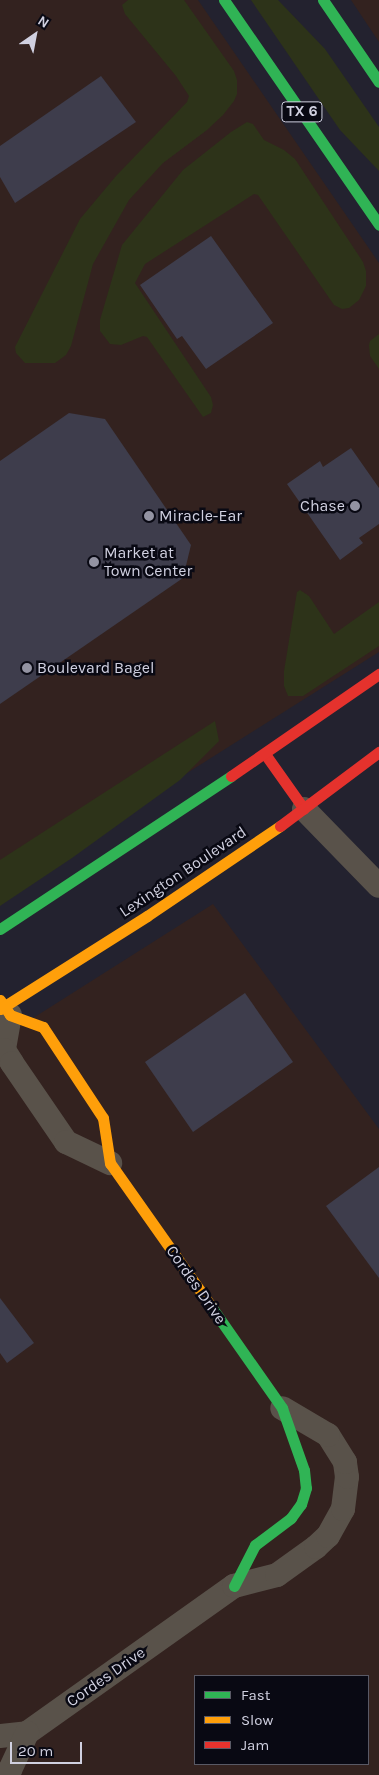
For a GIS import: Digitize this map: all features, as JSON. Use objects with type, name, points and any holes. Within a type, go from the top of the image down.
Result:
[{"type":"main road","name":"TX 6","points":[[224,0],[379,225]]},
{"type":"main road","points":[[323,0],[379,82]]},
{"type":"main road","points":[[0,929],[265,754],[379,674]]},
{"type":"main road","name":"Lexington Boulevard","points":[[3,1008],[106,944],[304,809],[379,752]]},
{"type":"main road","points":[[265,754],[304,809]]},
{"type":"main road","name":"Cordes Drive","points":[[3,1008],[42,1027],[46,1032],[103,1118],[110,1163],[282,1408],[304,1470],[306,1488],[301,1504],[291,1518],[255,1545],[234,1586]]},
{"type":"street","points":[[304,809],[379,886]]},
{"type":"street","name":"Cordes Drive","points":[[3,1008],[4,1050],[66,1142],[110,1163]]},
{"type":"street","name":"Cordes Drive","points":[[4,1775],[10,1770],[27,1734],[234,1586],[277,1575],[328,1536],[343,1509],[347,1478],[345,1462],[328,1436],[282,1408]]},
{"type":"street","points":[[0,1736],[27,1734]]},
{"type":"shaded area","points":[[0,0],[198,0],[379,263],[379,652],[0,891]]},
{"type":"shaded area","points":[[351,0],[379,0],[379,42]]},
{"type":"shaded area","points":[[213,904],[379,1129],[379,1775],[0,1775],[0,1039]]},
{"type":"green space","points":[[128,0],[184,0],[234,71],[237,80],[237,94],[223,115],[207,130],[163,163],[129,200],[93,264],[71,346],[66,355],[55,363],[25,363],[16,353],[15,347],[80,219],[116,176],[187,102],[189,96],[176,76],[125,14],[122,5]]},
{"type":"green space","points":[[251,0],[278,0],[325,49],[379,127],[379,171],[340,130]]},
{"type":"green space","points":[[247,122],[253,124],[264,140],[284,150],[295,159],[363,262],[366,271],[366,286],[359,300],[349,308],[342,309],[334,305],[258,195],[254,194],[145,264],[135,283],[211,397],[213,405],[211,413],[203,417],[147,337],[143,336],[121,345],[110,344],[100,331],[100,320],[122,245],[183,170],[231,132]]},
{"type":"green space","points":[[379,334],[379,369],[370,356],[369,345],[370,341]]},
{"type":"green space","points":[[300,590],[309,596],[334,634],[379,602],[379,646],[303,696],[288,696],[284,686],[284,671],[297,592]]},
{"type":"green space","points":[[215,721],[219,741],[180,780],[72,858],[0,906],[0,860]]},
{"type":"building","points":[[101,76],[136,122],[15,203],[0,177],[0,146]]},
{"type":"building","points":[[211,236],[273,323],[206,369],[182,336],[177,339],[140,285]]},
{"type":"building","name":"Market at Town Center","points":[[69,413],[105,419],[191,545],[183,578],[0,704],[0,461]]},
{"type":"building","points":[[351,448],[379,488],[379,524],[359,538],[363,543],[340,560],[287,484],[320,461],[323,467]]},
{"type":"building","points":[[245,993],[293,1062],[193,1132],[145,1062]]},
{"type":"building","points":[[379,1167],[379,1278],[326,1206]]},
{"type":"building","points":[[0,1298],[34,1343],[7,1363],[0,1353]]},
{"type":"traffic: fast","points":[[224,0],[379,225]]},
{"type":"traffic: fast","points":[[323,0],[379,82]]},
{"type":"traffic: fast","points":[[0,929],[231,776]]},
{"type":"traffic: fast","points":[[210,1305],[282,1408],[304,1470],[306,1488],[301,1504],[291,1518],[255,1545],[234,1586]]},
{"type":"traffic: slow","points":[[0,1009],[147,916],[280,826]]},
{"type":"traffic: slow","points":[[0,1000],[10,1015],[43,1027],[103,1118],[110,1163],[210,1305]]},
{"type":"traffic: jam","points":[[231,776],[379,674]]},
{"type":"traffic: jam","points":[[280,826],[379,752]]},
{"type":"traffic: jam","points":[[265,754],[304,809]]},
{"type":"place","name":"Chase","points":[[355,506]]},
{"type":"place","name":"Miracle-Ear","points":[[149,516]]},
{"type":"place","name":"Market at Town Center","points":[[94,562]]},
{"type":"place","name":"Boulevard Bagel","points":[[27,668]]}]
